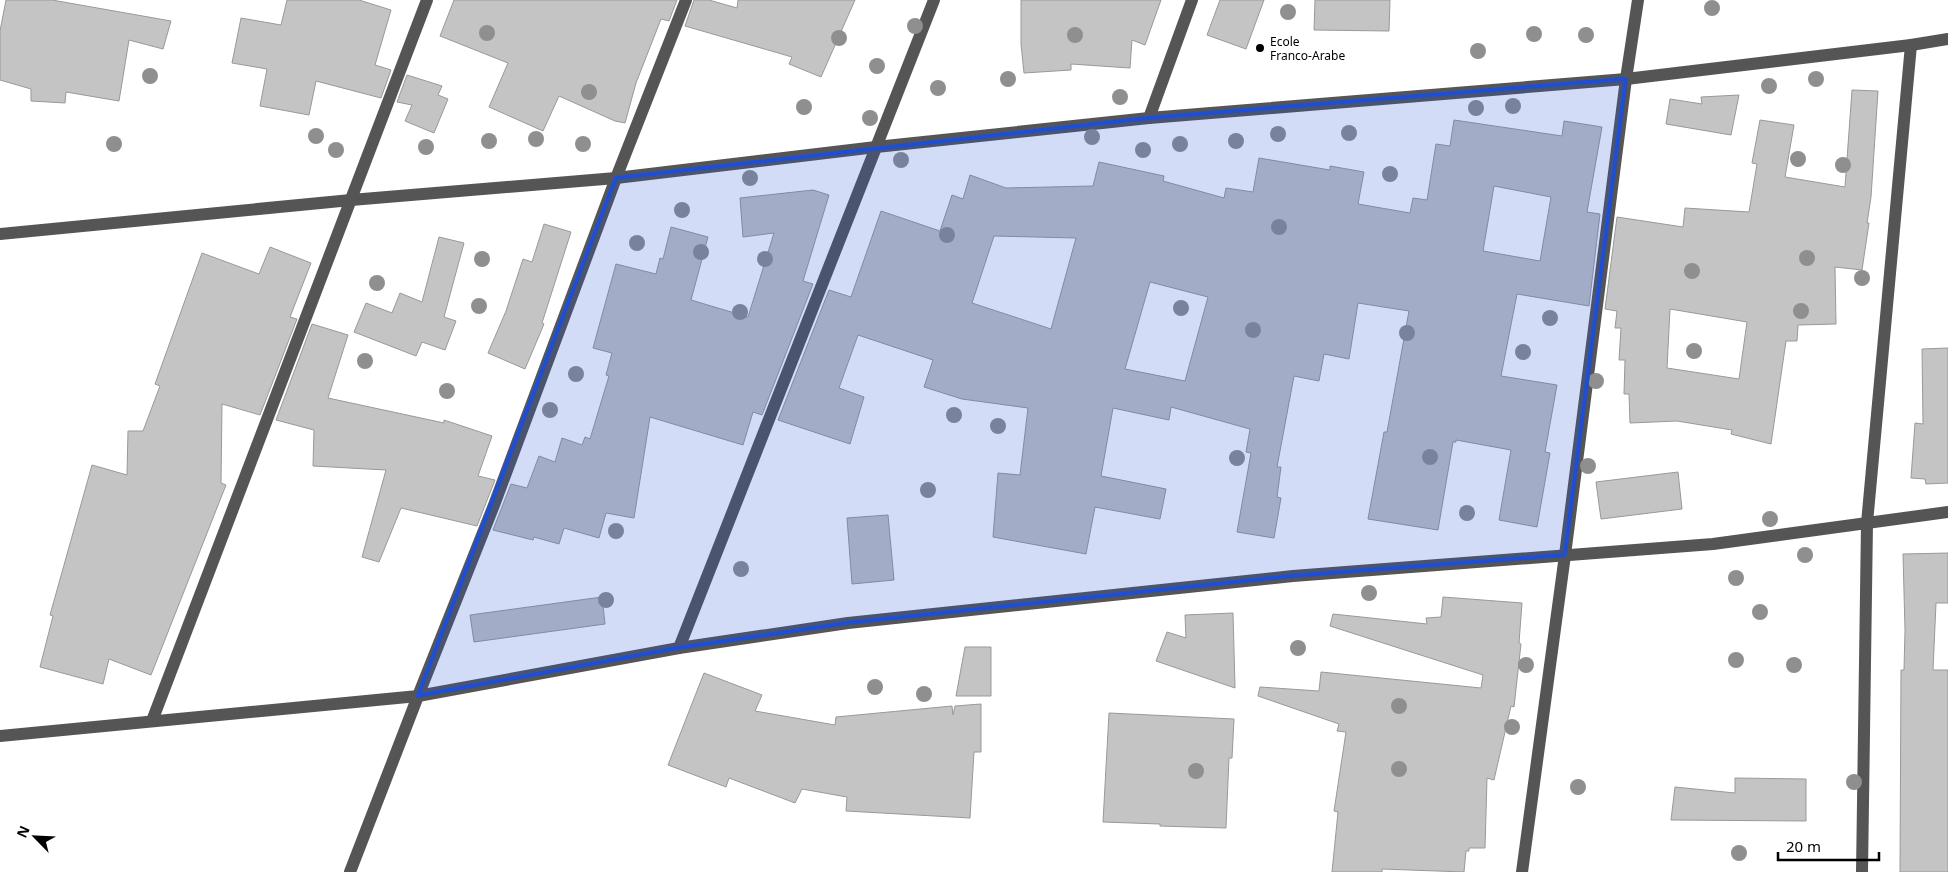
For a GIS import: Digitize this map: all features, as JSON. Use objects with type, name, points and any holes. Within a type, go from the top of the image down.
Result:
[{"type":"street","points":[[152,721],[427,0]]},
{"type":"street","points":[[350,872],[494,506],[616,178],[686,0]]},
{"type":"street","points":[[679,648],[934,0]]},
{"type":"street","points":[[1149,118],[1192,0]]},
{"type":"street","points":[[1522,872],[1626,78],[1638,0]]},
{"type":"street","points":[[0,234],[350,200],[616,178],[876,147],[1149,118],[1626,78],[1911,45],[1948,39]]},
{"type":"street","points":[[1862,872],[1867,522],[1911,45]]},
{"type":"street","points":[[0,736],[418,696],[679,648],[848,624],[1283,577],[1713,544],[1948,512]]},
{"type":"highlighted area","points":[[1626,79],[1565,555],[1293,576],[848,623],[679,648],[418,696],[616,178],[1149,118]]},
{"type":"building","points":[[6,0],[52,0],[171,21],[163,49],[129,40],[119,101],[66,92],[65,103],[31,101],[31,89],[0,80],[0,31]]},
{"type":"building","points":[[287,0],[359,0],[391,10],[375,65],[391,70],[381,98],[316,81],[309,115],[260,106],[267,69],[232,63],[241,18],[281,25]]},
{"type":"building","points":[[454,0],[677,0],[669,21],[661,19],[636,83],[625,123],[615,121],[559,96],[543,131],[489,107],[508,63],[440,36]]},
{"type":"building","points":[[694,0],[709,0],[737,8],[738,0],[855,0],[821,77],[789,64],[792,57],[685,26]]},
{"type":"building","points":[[1021,0],[1161,0],[1145,45],[1132,40],[1130,68],[1071,64],[1071,70],[1024,73],[1021,44]]},
{"type":"building","points":[[1220,0],[1264,0],[1246,49],[1207,35]]},
{"type":"building","points":[[1315,0],[1390,0],[1389,31],[1314,30]]},
{"type":"building","points":[[407,75],[442,86],[438,95],[448,99],[434,133],[405,121],[412,105],[397,102]]},
{"type":"building","points":[[1852,90],[1878,91],[1871,197],[1867,223],[1869,223],[1862,270],[1835,267],[1836,324],[1798,325],[1797,341],[1786,341],[1771,444],[1731,434],[1732,430],[1677,421],[1630,423],[1629,394],[1624,394],[1625,360],[1619,360],[1621,328],[1615,328],[1617,311],[1605,309],[1617,217],[1683,227],[1685,208],[1749,212],[1757,164],[1752,163],[1760,120],[1794,125],[1785,177],[1845,187]],"holes":[[[1670,309],[1747,322],[1739,379],[1667,368]]]},
{"type":"building","points":[[1739,95],[1731,135],[1666,124],[1670,99],[1702,104],[1701,97]]},
{"type":"building","points":[[1454,120],[1562,136],[1564,121],[1602,127],[1587,212],[1600,214],[1589,306],[1517,294],[1501,376],[1557,385],[1545,452],[1550,453],[1537,527],[1499,520],[1511,450],[1456,440],[1456,442],[1453,442],[1438,530],[1368,519],[1384,432],[1387,432],[1409,311],[1358,303],[1349,359],[1324,354],[1319,381],[1294,376],[1277,467],[1281,467],[1277,497],[1281,498],[1274,538],[1237,532],[1251,453],[1246,452],[1250,429],[1171,407],[1169,420],[1113,408],[1101,476],[1166,489],[1160,519],[1095,507],[1086,554],[993,537],[998,473],[1020,475],[1028,408],[962,399],[924,387],[933,360],[858,335],[839,388],[864,397],[850,444],[778,420],[829,290],[851,297],[881,211],[940,231],[952,195],[963,199],[970,175],[1006,188],[1093,186],[1099,162],[1164,176],[1163,181],[1224,198],[1226,188],[1253,192],[1259,158],[1330,170],[1330,166],[1364,172],[1358,204],[1410,213],[1413,198],[1427,200],[1436,144],[1450,146]],"holes":[[[1494,186],[1551,197],[1540,261],[1483,251]],[[994,236],[1076,238],[1051,329],[972,303]],[[1150,282],[1208,297],[1185,381],[1125,369]]]},
{"type":"building","points":[[813,190],[829,195],[803,281],[813,284],[762,415],[753,412],[743,445],[650,417],[634,518],[606,513],[599,538],[564,528],[559,544],[534,537],[533,540],[493,530],[511,484],[527,488],[539,456],[555,462],[562,438],[582,445],[585,437],[590,439],[609,376],[606,375],[612,353],[593,348],[616,264],[656,274],[660,258],[663,259],[671,227],[708,237],[691,300],[748,317],[774,233],[743,237],[740,198]]},
{"type":"building","points":[[544,224],[571,232],[542,323],[544,324],[525,369],[488,353],[506,311],[523,259],[532,262]]},
{"type":"building","points":[[439,237],[464,243],[444,317],[456,321],[445,350],[422,342],[416,356],[354,332],[366,303],[392,313],[400,293],[422,302]]},
{"type":"building","points":[[270,247],[311,263],[290,317],[297,319],[260,415],[222,404],[221,483],[226,485],[151,675],[109,659],[103,684],[40,667],[53,616],[50,615],[92,465],[127,475],[128,431],[143,431],[160,386],[155,384],[202,253],[259,274]]},
{"type":"building","points":[[312,324],[348,335],[328,398],[444,423],[444,420],[492,436],[478,476],[495,480],[477,526],[401,508],[379,562],[362,557],[386,470],[313,466],[314,430],[276,420]]},
{"type":"building","points":[[1948,348],[1948,483],[1926,484],[1925,479],[1911,478],[1915,423],[1923,424],[1922,349]]},
{"type":"building","points":[[1678,472],[1682,509],[1601,519],[1596,482]]},
{"type":"building","points":[[888,515],[894,580],[852,584],[847,518]]},
{"type":"building","points":[[1948,553],[1948,603],[1936,603],[1933,670],[1948,670],[1948,872],[1900,872],[1901,670],[1904,670],[1905,630],[1903,554]]},
{"type":"building","points":[[602,597],[605,624],[474,642],[470,615]]},
{"type":"building","points":[[1443,597],[1522,603],[1519,643],[1521,644],[1514,707],[1511,706],[1494,780],[1487,778],[1485,848],[1469,848],[1469,851],[1466,851],[1464,872],[1382,869],[1382,872],[1332,872],[1338,812],[1334,811],[1346,732],[1337,731],[1339,724],[1258,696],[1260,687],[1319,691],[1321,672],[1481,688],[1483,675],[1330,626],[1333,614],[1427,624],[1426,618],[1441,617]]},
{"type":"building","points":[[1233,613],[1235,688],[1156,661],[1167,632],[1186,638],[1185,615]]},
{"type":"building","points":[[965,647],[991,647],[991,696],[956,696]]},
{"type":"building","points":[[704,673],[762,695],[755,711],[835,725],[836,717],[952,706],[953,715],[955,706],[981,704],[981,752],[974,752],[970,818],[846,811],[847,797],[802,789],[795,803],[729,778],[726,787],[668,765]]},
{"type":"building","points":[[1109,713],[1234,719],[1232,758],[1229,758],[1226,828],[1103,822]]},
{"type":"building","points":[[1735,778],[1806,779],[1806,821],[1671,820],[1675,787],[1735,793]]},
{"type":"place","name":"Ecole Franco-Arabe","points":[[1260,48]]}]
